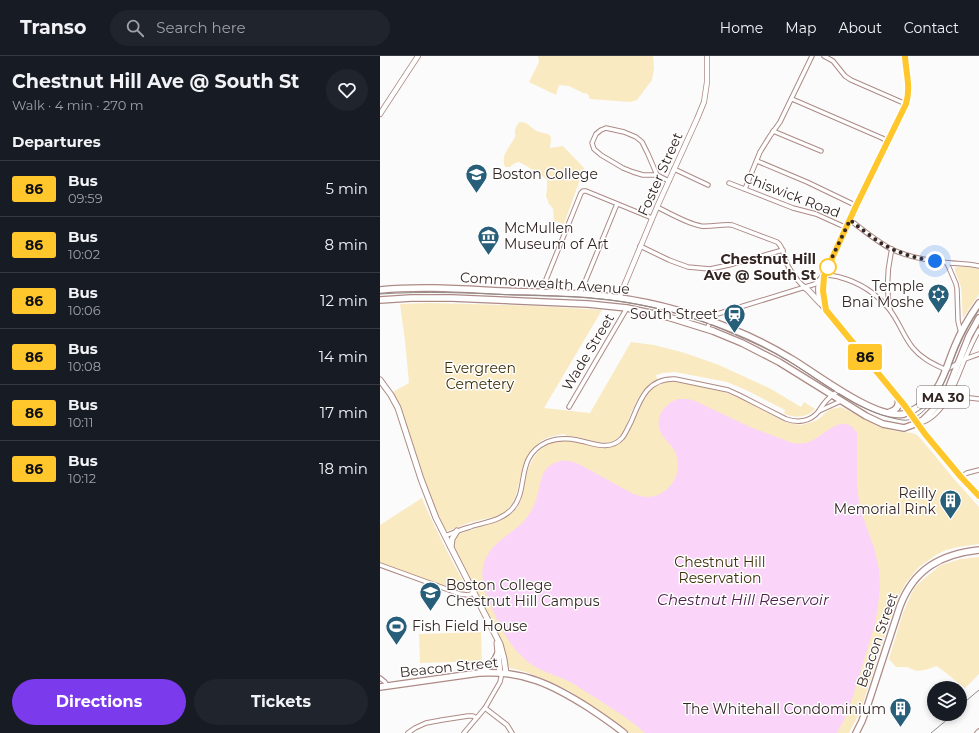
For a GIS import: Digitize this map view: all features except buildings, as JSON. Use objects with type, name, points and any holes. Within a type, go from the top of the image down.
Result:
[{"type":"main road","points":[[825,308],[820,300],[818,289],[819,284],[847,228],[856,206],[889,142],[908,98],[909,88],[905,56]]},
{"type":"main road","points":[[804,287],[825,308],[961,477],[979,496]]},
{"type":"main road","name":"Commonwealth Avenue","points":[[380,290],[433,288],[580,294],[619,298],[662,306],[710,320],[743,334],[792,359],[839,390],[868,405],[887,413],[900,414],[909,412],[916,408],[934,394],[941,383],[961,333],[979,303]]},
{"type":"main road","points":[[560,293],[560,302]]},
{"type":"main road","name":"Commonwealth Avenue","points":[[380,300],[439,298],[560,302],[627,308],[668,317],[707,329],[742,343],[779,362],[866,416],[883,424],[904,428],[923,420],[942,399],[949,387],[969,336],[979,318]]},
{"type":"main road","points":[[380,380],[398,408],[426,494],[445,536],[496,636],[503,654],[503,673]]},
{"type":"main road","points":[[887,413],[893,412],[897,408],[899,403],[898,398]]},
{"type":"main road","points":[[451,548],[452,539],[457,531]]},
{"type":"main road","name":"Beacon Street","points":[[856,733],[867,707],[900,606],[909,587],[923,571],[939,560],[957,553],[979,550]]},
{"type":"main road","points":[[496,636],[503,673]]},
{"type":"main road","points":[[479,673],[487,669],[492,664],[496,659],[498,652]]},
{"type":"main road","name":"Beacon Street","points":[[380,687],[479,673],[503,673],[530,678],[554,687],[572,697],[624,733]]},
{"type":"street","points":[[380,114],[418,56]]},
{"type":"street","name":"Foster Street","points":[[619,298],[652,218],[704,102],[707,82],[707,56]]},
{"type":"street","points":[[745,189],[760,152],[780,122],[812,56]]},
{"type":"street","points":[[824,56],[833,61],[850,80],[906,104]]},
{"type":"street","points":[[792,99],[889,142]]},
{"type":"street","points":[[657,175],[642,142],[636,137],[624,132],[606,128],[596,134],[592,143],[594,149],[601,155],[633,172],[643,175],[657,175],[669,180]]},
{"type":"street","points":[[773,132],[821,151]]},
{"type":"street","points":[[757,161],[807,182],[856,206]]},
{"type":"street","points":[[674,169],[708,185]]},
{"type":"street","name":"Chiswick Road","points":[[729,183],[793,208],[816,214],[847,228]]},
{"type":"street","points":[[541,292],[582,192],[586,191],[652,218]]},
{"type":"street","points":[[580,294],[617,204]]},
{"type":"street","points":[[657,207],[699,226],[732,225],[777,242],[783,250],[788,266],[804,287]]},
{"type":"street","name":"Chiswick Road","points":[[850,220],[879,242],[892,249],[922,259],[979,266]]},
{"type":"street","points":[[640,246],[677,263],[710,269],[783,250]]},
{"type":"street","points":[[890,310],[887,280],[892,249]]},
{"type":"street","points":[[947,263],[956,284],[958,321],[961,333]]},
{"type":"street","points":[[707,329],[710,320],[714,315],[814,284],[824,276],[830,275],[859,284],[873,294],[890,310],[906,338],[919,354],[930,362],[946,370],[965,359],[979,354]]},
{"type":"street","name":"Wade Street","points":[[569,407],[627,308]]},
{"type":"street","name":"Commonwealth Avenue","points":[[917,423],[925,422],[931,418],[944,404],[952,392],[965,359],[979,330]]},
{"type":"street","points":[[445,536],[497,519],[504,516],[512,509],[518,498],[528,461],[535,451],[545,443],[555,439],[566,438],[603,446],[610,445],[620,440],[626,432],[644,394],[649,388],[660,381],[675,379],[728,390],[790,421],[804,420],[812,417],[839,390]]},
{"type":"street","points":[[952,392],[962,397],[979,399]]},
{"type":"street","points":[[818,412],[841,401]]},
{"type":"street","points":[[961,477],[979,470]]},
{"type":"street","points":[[380,565],[460,594],[474,593]]},
{"type":"street","points":[[464,733],[485,708],[500,682],[503,673]]},
{"type":"street","points":[[380,678],[387,686]]},
{"type":"street","points":[[485,708],[507,725],[512,733]]},
{"type":"street","points":[[408,733],[418,726],[431,722],[468,716],[473,716],[476,718]]},
{"type":"green space","points":[[538,56],[653,56],[654,68],[652,80],[637,100],[630,102],[590,99],[588,94],[569,86],[559,85],[556,95],[529,82],[539,62]]},
{"type":"green space","points":[[519,122],[525,123],[537,131],[550,135],[550,148],[563,146],[584,168],[564,224],[554,221],[553,209],[546,196],[547,180],[538,172],[519,162],[510,167],[505,167],[504,159],[506,151],[516,135],[515,130]]},
{"type":"green space","points":[[955,268],[979,269],[979,294],[963,318],[961,287],[955,271]]},
{"type":"green space","name":"Evergreen Cemetery","points":[[429,303],[516,305],[602,310],[544,408],[590,413],[631,342],[654,345],[685,353],[719,365],[771,389],[801,407],[804,402],[815,409],[805,416],[797,417],[784,414],[785,410],[727,382],[675,372],[656,375],[657,379],[645,389],[636,403],[623,433],[614,440],[605,443],[596,442],[566,436],[565,434],[544,439],[538,443],[526,460],[516,494],[508,509],[497,516],[472,522],[447,531],[441,523],[432,501],[399,404],[393,392],[409,383],[400,304]]},
{"type":"green space","name":"Chestnut Hill Reservoir","points":[[673,381],[724,392],[741,399],[785,422],[801,425],[819,419],[831,409],[841,407],[881,427],[917,435],[979,507],[979,544],[946,550],[936,555],[919,567],[905,584],[895,604],[860,712],[849,733],[629,733],[568,690],[508,666],[503,645],[454,548],[456,536],[502,519],[514,511],[521,499],[530,464],[538,452],[545,446],[554,442],[563,441],[578,442],[602,448],[616,445],[622,441],[628,432],[643,399],[648,392],[662,383]]},
{"type":"green space","points":[[422,498],[467,589],[463,592],[380,564],[380,525]]},
{"type":"green space","points":[[979,557],[979,674],[967,686],[967,681],[956,681],[937,666],[916,671],[907,667],[896,667],[889,659],[903,613],[914,588],[941,565],[961,559]]},
{"type":"green space","points":[[481,632],[482,661],[420,663],[419,634]]},
{"type":"water","name":"Chestnut Hill Reservoir","points":[[678,399],[693,400],[750,427],[792,443],[802,444],[809,442],[841,424],[846,424],[852,427],[857,433],[857,485],[859,502],[875,551],[879,570],[880,587],[875,624],[847,714],[837,733],[645,733],[621,714],[576,686],[566,680],[541,670],[528,662],[509,641],[495,615],[483,581],[483,565],[491,549],[518,527],[528,515],[536,500],[544,472],[548,467],[560,461],[571,461],[637,495],[648,497],[666,491],[674,481],[678,470],[678,464],[674,450],[659,429],[659,418],[661,413],[668,405]]},
{"type":"tram line","points":[[380,294],[448,293],[591,298],[637,304],[671,312],[705,322],[750,341],[785,359],[853,402],[882,415],[904,420],[911,419],[924,411],[938,393],[963,337],[979,310]]},
{"type":"tram line","points":[[967,700],[979,690]]},
{"type":"tram line","points":[[931,733],[946,721]]},
{"type":"bus line","name":"86","points":[[905,56],[909,88],[906,104],[889,142],[856,206],[824,276],[823,296],[826,310],[905,406],[925,434],[979,496]]},
{"type":"place","name":"Boston College","points":[[477,194]]},
{"type":"place","name":"McMullen Museum of Art","points":[[489,256]]},
{"type":"place","name":"Chestnut Hill Ave @ South St","points":[[828,267]]},
{"type":"place","name":"Temple Bnai Moshe","points":[[939,314]]},
{"type":"place","name":"South Street","points":[[734,334]]},
{"type":"place","name":"Reilly Memorial Rink","points":[[951,520]]},
{"type":"place","name":"Boston College Chestnut Hill Campus","points":[[430,612]]},
{"type":"place","name":"Fish Field House","points":[[397,646]]},
{"type":"place","name":"The Whitehall Condominium","points":[[901,728]]},
{"type":"route","points":[[828,267],[827,268],[850,220],[879,242],[892,249],[922,259],[935,261]]},
{"type":"park label","name":"Chestnut Hill Reservation","points":[[720,570]]}]
